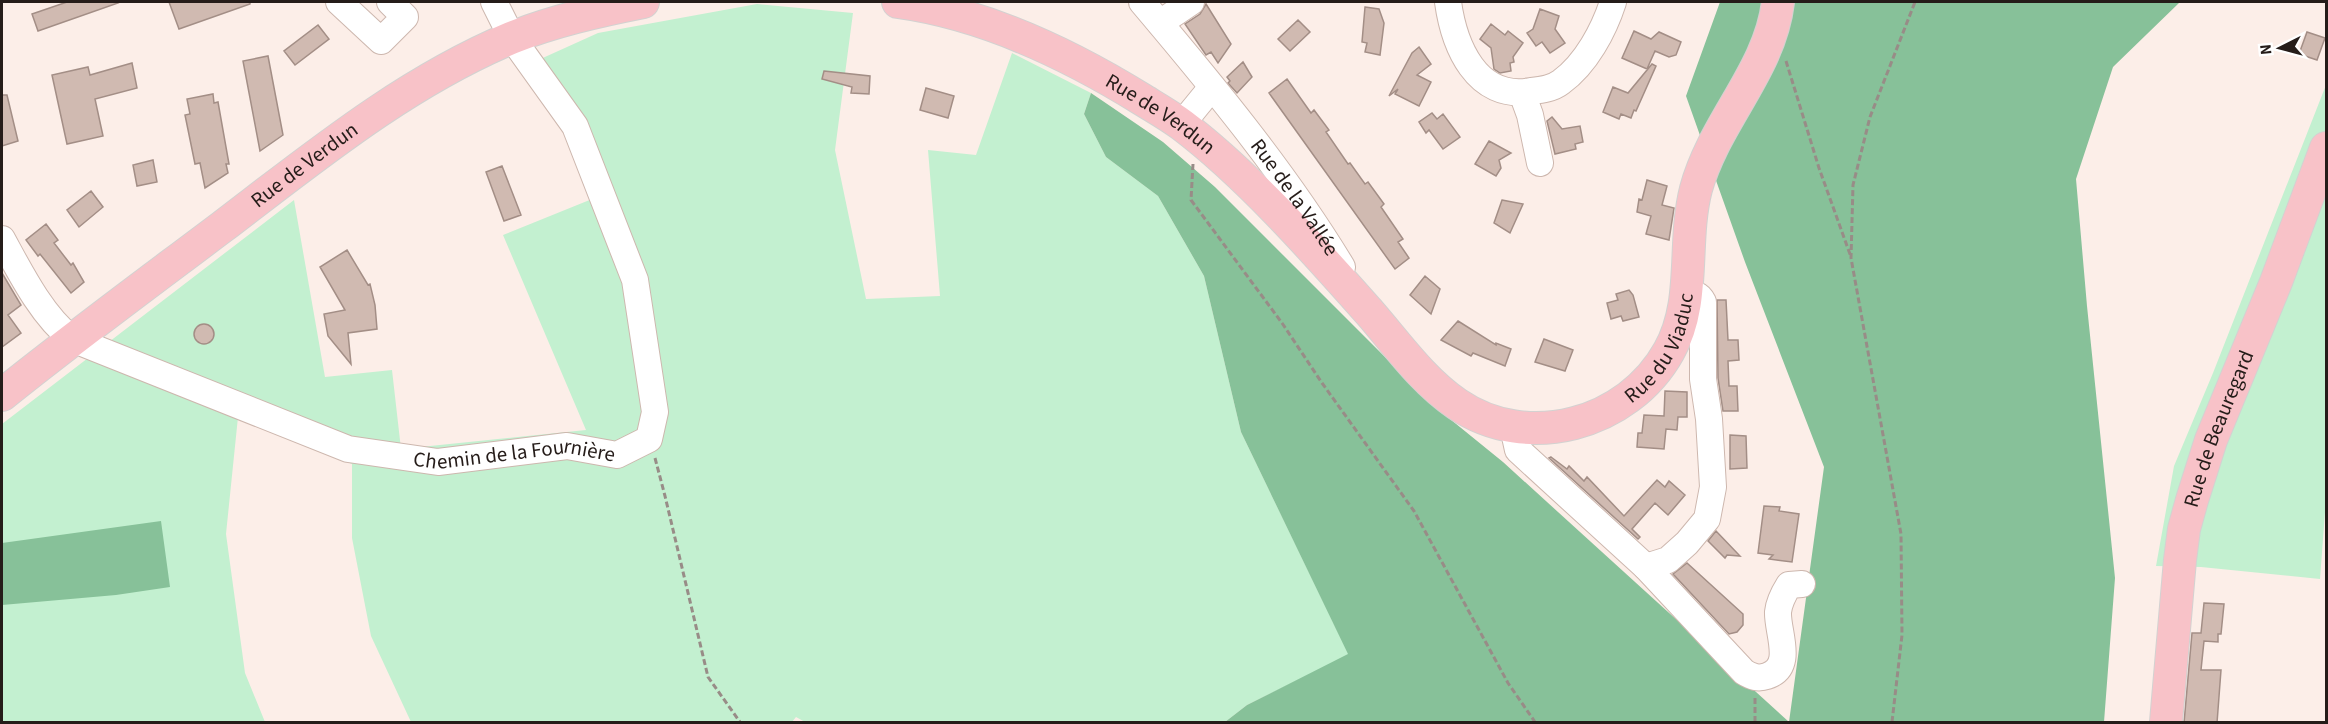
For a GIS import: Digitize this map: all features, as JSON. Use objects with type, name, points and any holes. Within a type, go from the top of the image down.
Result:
[{"type":"main road","name":"Rue de Verdun","points":[[2,395],[72,339],[345,134],[422,83],[512,38],[554,23],[642,2]]},
{"type":"main road","name":"Rue de Verdun","points":[[898,2],[975,20],[1032,40],[1111,80],[1188,130],[1260,196],[1368,311]]},
{"type":"main road","name":"Rue du Viaduc","points":[[1368,311],[1432,385],[1474,414],[1512,427],[1542,428],[1574,424],[1603,413],[1622,402],[1643,384],[1671,349],[1687,294],[1689,229],[1700,176],[1706,160],[1767,47],[1778,2]]},
{"type":"main road","name":"Rue de Beauregard","points":[[2166,723],[2180,560],[2184,529],[2192,500],[2211,440],[2276,282],[2326,148]]},
{"type":"street","points":[[339,2],[381,41],[405,17],[390,2]]},
{"type":"street","points":[[494,2],[512,38],[575,126],[635,280],[655,412],[649,439]]},
{"type":"street","name":"Rue de la Vallée","points":[[1142,2],[1234,113],[1318,228],[1368,311]]},
{"type":"street","points":[[1160,23],[1191,2]]},
{"type":"street","points":[[1448,2],[1451,23],[1458,45],[1479,77],[1492,86],[1522,93],[1550,88],[1562,82],[1574,70],[1599,35],[1613,2]]},
{"type":"street","points":[[1188,130],[1212,87]]},
{"type":"street","points":[[1522,93],[1530,114],[1540,164]]},
{"type":"street","points":[[2,239],[29,287],[62,332],[72,339]]},
{"type":"street","points":[[1646,567],[1668,560],[1687,543],[1707,519],[1713,487],[1709,419],[1703,379],[1703,302],[1701,296],[1687,294]]},
{"type":"street","name":"Chemin de la Fournière","points":[[72,339],[348,449],[438,462],[567,446],[617,455],[649,439]]},
{"type":"street","points":[[1512,427],[1518,450],[1646,567],[1744,672],[1753,677],[1762,678],[1772,675],[1779,669],[1783,649],[1778,610],[1789,585],[1802,584]]},
{"type":"path","points":[[1851,258],[1853,185],[1870,117],[1915,2]]},
{"type":"path","points":[[1785,58],[1819,168],[1851,258],[1901,534],[1902,635],[1892,723]]},
{"type":"path","points":[[1188,130],[1191,200],[1282,323],[1414,511],[1509,683],[1536,723]]},
{"type":"path","points":[[649,439],[665,496],[708,678],[740,723]]},
{"type":"green space","points":[[1720,2],[2180,2],[2113,67],[2076,179],[2115,578],[2104,722],[1789,722],[1824,467],[1745,262],[1686,96]]},
{"type":"green space","points":[[757,4],[853,13],[835,150],[866,299],[940,296],[928,150],[976,155],[1012,53],[1091,93],[1084,114],[1106,157],[1158,196],[1204,276],[1241,432],[1349,655],[1247,705],[1225,722],[805,722],[796,717],[792,722],[411,722],[371,636],[352,538],[352,464],[238,417],[226,534],[245,673],[265,722],[2,722],[2,424],[294,200],[325,377],[392,370],[401,449],[586,430],[503,235],[597,197],[559,117],[525,66],[598,33]]},
{"type":"green space","points":[[2326,85],[2326,499],[2320,579],[2201,567],[2156,566],[2174,466]]},
{"type":"green space","points":[[1091,93],[1163,142],[1215,187],[1434,406],[1503,462],[1789,722],[1225,722],[1247,705],[1348,654],[1241,432],[1204,276],[1158,196],[1106,157],[1084,114]]},
{"type":"green space","points":[[161,521],[170,587],[116,595],[2,605],[2,543]]},
{"type":"building","points":[[67,2],[118,3],[38,31],[32,14]]},
{"type":"building","points":[[169,2],[250,2],[250,4],[179,29]]},
{"type":"building","points":[[1206,4],[1231,44],[1218,63],[1211,52],[1206,55],[1185,24],[1200,14]]},
{"type":"building","points":[[1365,7],[1379,9],[1384,23],[1380,55],[1365,52],[1367,43],[1362,42]]},
{"type":"building","points":[[1540,9],[1559,16],[1555,29],[1565,43],[1550,53],[1542,42],[1536,46],[1527,33],[1533,29]]},
{"type":"building","points":[[1298,20],[1310,32],[1290,51],[1278,39]]},
{"type":"building","points":[[1491,24],[1505,35],[1508,31],[1523,43],[1513,57],[1514,62],[1510,63],[1511,71],[1500,73],[1494,69],[1491,48],[1480,39]]},
{"type":"building","points":[[318,25],[329,39],[295,65],[284,51]]},
{"type":"building","points":[[1634,31],[1651,39],[1659,32],[1681,42],[1676,55],[1669,57],[1655,51],[1647,69],[1622,58]]},
{"type":"building","points":[[2307,32],[2325,38],[2317,60],[2299,54]]},
{"type":"building","points":[[1419,47],[1431,64],[1417,75],[1431,82],[1419,106],[1395,94],[1398,89],[1389,96],[1412,53]]},
{"type":"building","points":[[268,56],[283,135],[260,151],[243,61]]},
{"type":"building","points":[[1243,62],[1252,77],[1237,93],[1228,83],[1230,81],[1227,77]]},
{"type":"building","points":[[132,63],[137,88],[95,99],[103,136],[67,144],[52,75],[88,67],[90,75]]},
{"type":"building","points":[[1652,64],[1656,66],[1631,118],[1621,114],[1619,119],[1603,112],[1613,87],[1628,93]]},
{"type":"building","points":[[824,71],[870,76],[869,94],[851,93],[852,87],[822,79]]},
{"type":"building","points":[[1287,79],[1311,113],[1314,110],[1329,130],[1326,132],[1348,164],[1350,163],[1365,184],[1368,182],[1384,204],[1381,207],[1403,239],[1398,242],[1409,258],[1395,269],[1269,93]]},
{"type":"building","points":[[926,88],[954,96],[948,118],[920,110]]},
{"type":"building","points":[[213,94],[214,103],[218,102],[229,164],[226,164],[228,173],[205,188],[200,163],[195,164],[185,115],[190,114],[187,99]]},
{"type":"building","points":[[2,95],[7,95],[18,141],[2,146]]},
{"type":"building","points":[[1432,113],[1437,119],[1443,114],[1460,137],[1443,149],[1429,130],[1426,133],[1419,122]]},
{"type":"building","points":[[1552,117],[1562,129],[1580,126],[1583,142],[1575,144],[1576,149],[1555,154],[1547,121]]},
{"type":"building","points":[[1489,141],[1511,153],[1499,160],[1501,168],[1496,176],[1475,164]]},
{"type":"building","points":[[153,160],[157,182],[137,186],[133,165]]},
{"type":"building","points":[[502,166],[521,215],[504,221],[486,172]]},
{"type":"building","points":[[1647,180],[1667,186],[1662,205],[1674,208],[1669,240],[1646,234],[1651,216],[1637,212],[1639,199],[1642,200]]},
{"type":"building","points":[[91,191],[103,207],[79,227],[67,210]]},
{"type":"building","points":[[1502,200],[1523,204],[1510,233],[1494,223]]},
{"type":"building","points":[[46,224],[58,240],[54,243],[71,265],[73,263],[84,282],[71,293],[26,240]]},
{"type":"building","points":[[347,250],[368,285],[370,284],[377,329],[348,333],[351,364],[328,336],[324,314],[345,310],[320,267]]},
{"type":"building","points":[[2,273],[21,305],[8,315],[21,333],[2,347]]},
{"type":"building","points":[[1425,276],[1440,289],[1431,314],[1410,295]]},
{"type":"building","points":[[1629,290],[1633,295],[1639,317],[1623,321],[1621,316],[1611,319],[1607,303],[1618,300],[1616,294]]},
{"type":"building","points":[[1717,300],[1726,300],[1728,340],[1738,340],[1739,360],[1728,361],[1729,386],[1737,386],[1738,411],[1723,411],[1718,378]]},
{"type":"building","points":[[1458,321],[1496,345],[1496,343],[1511,349],[1505,366],[1473,353],[1471,356],[1441,340]]},
{"type":"building","points":[[200,324],[208,324],[214,330],[214,338],[208,344],[200,344],[194,338],[194,330]]},
{"type":"building","points":[[1544,339],[1573,350],[1565,371],[1535,362]]},
{"type":"building","points":[[1665,391],[1687,392],[1687,417],[1678,417],[1677,430],[1666,429],[1664,449],[1637,447],[1638,433],[1642,433],[1644,415],[1664,416]]},
{"type":"building","points":[[1730,435],[1746,436],[1747,468],[1730,469]]},
{"type":"building","points":[[1551,457],[1567,469],[1569,466],[1584,481],[1587,477],[1624,516],[1657,480],[1665,487],[1669,481],[1685,495],[1668,515],[1655,503],[1632,529],[1640,537],[1638,539],[1549,458]]},
{"type":"building","points":[[1764,506],[1780,507],[1779,511],[1799,514],[1792,562],[1769,559],[1773,555],[1758,553]]},
{"type":"building","points":[[1716,531],[1740,556],[1727,555],[1725,558],[1708,541]]},
{"type":"building","points":[[1687,563],[1743,614],[1743,625],[1737,632],[1729,634],[1673,574]]},
{"type":"building","points":[[2204,603],[2224,604],[2221,634],[2218,634],[2218,642],[2204,641],[2201,670],[2221,670],[2217,723],[2184,723],[2192,633],[2201,633]]}]
